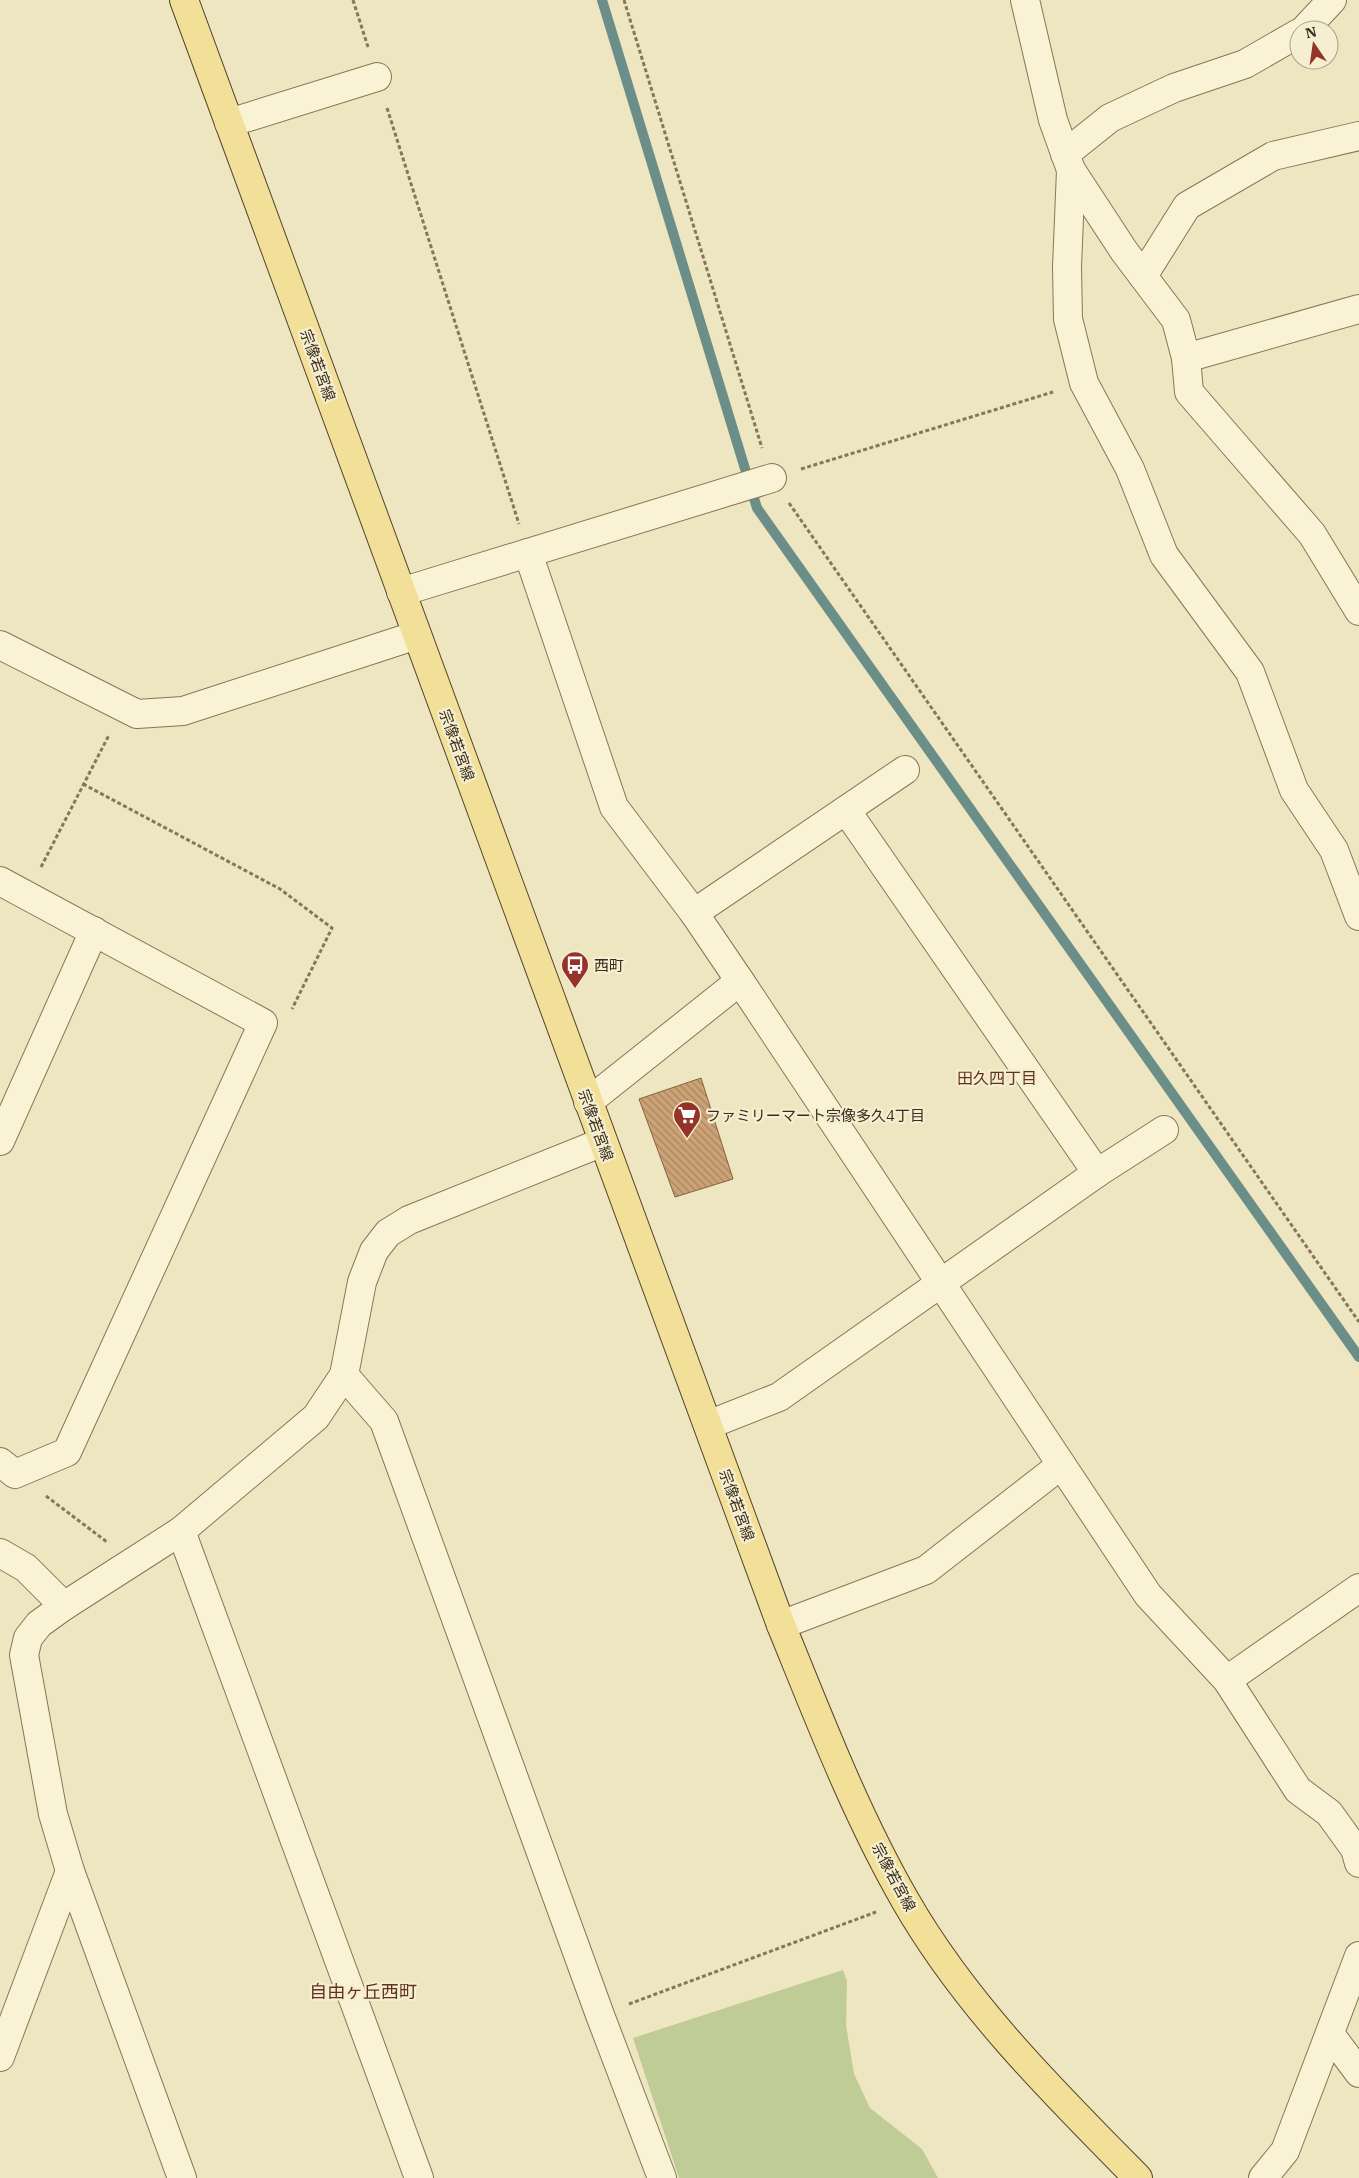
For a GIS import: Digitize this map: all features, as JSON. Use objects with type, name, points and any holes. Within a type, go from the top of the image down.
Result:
[{"type":"main road","name":"宗像若宮線","points":[[184,0],[781,1625],[853,1799],[905,1901],[944,1961],[993,2023],[1058,2097],[1138,2178]]},
{"type":"street","points":[[1025,0],[1053,120],[1068,162],[1142,276],[1176,320],[1186,358],[1189,392],[1312,534],[1359,611]]},
{"type":"street","points":[[1313,20],[1332,0]]},
{"type":"street","points":[[1289,39],[1245,64],[1174,88],[1110,118],[1068,162],[1068,319],[1084,383],[1130,469],[1164,555],[1250,672],[1294,790],[1334,850],[1358,912]]},
{"type":"street","points":[[229,124],[377,77]]},
{"type":"street","points":[[1142,276],[1187,206],[1273,156],[1359,136]]},
{"type":"street","points":[[1186,358],[1359,309]]},
{"type":"street","points":[[401,592],[772,478]]},
{"type":"street","points":[[528,553],[614,807],[694,913],[1148,1596],[1227,1680],[1298,1790],[1329,1813],[1355,1849],[1359,1863]]},
{"type":"street","points":[[0,645],[137,714],[183,711],[417,635]]},
{"type":"street","points":[[694,913],[905,770]]},
{"type":"street","points":[[846,810],[1097,1172]]},
{"type":"street","points":[[0,881],[263,1023],[67,1452],[8,1468]]},
{"type":"street","points":[[0,1141],[94,931]]},
{"type":"street","points":[[588,1102],[740,981]]},
{"type":"street","points":[[708,1425],[779,1398],[1097,1172],[1164,1130]]},
{"type":"street","points":[[182,2178],[70,1871],[53,1814],[24,1655],[28,1638],[39,1624],[64,1606],[182,1531],[316,1417],[344,1374],[362,1282],[374,1251],[388,1233],[408,1220],[603,1142]]},
{"type":"street","points":[[344,1374],[384,1421],[600,2015],[662,2178]]},
{"type":"street","points":[[781,1625],[926,1570],[1062,1465]]},
{"type":"street","points":[[182,1531],[419,2178]]},
{"type":"street","points":[[0,1553],[26,1568],[64,1606]]},
{"type":"street","points":[[1227,1680],[1359,1588]]},
{"type":"street","points":[[0,2058],[70,1871]]},
{"type":"street","points":[[1263,2178],[1285,2151],[1359,1956]]},
{"type":"street","points":[[1330,2034],[1359,2073]]},
{"type":"path","points":[[353,0],[528,553]]},
{"type":"path","points":[[624,0],[772,478],[1359,1322]]},
{"type":"path","points":[[772,478],[1084,383]]},
{"type":"path","points":[[27,895],[124,708]]},
{"type":"path","points":[[83,784],[280,890],[332,928],[283,1027],[263,1023]]},
{"type":"path","points":[[8,1468],[133,1561]]},
{"type":"path","points":[[600,2015],[905,1901]]},
{"type":"green space","points":[[843,1970],[847,1981],[846,2025],[854,2074],[870,2108],[922,2149],[938,2178],[679,2178],[633,2038]]},
{"type":"building","name":"ファミリーマート宗像多久4丁目","points":[[701,1078],[733,1179],[675,1197],[639,1099]]},
{"type":"waterway","points":[[602,0],[757,508],[1359,1357]]},
{"type":"place","name":"西町","points":[[575,989]]},
{"type":"place","name":"ファミリーマート宗像多久4丁目","points":[[687,1139]]},
{"type":"district","name":"田久四丁目","points":[[997,1078]]},
{"type":"district","name":"自由ヶ丘西町","points":[[363,1991]]}]
